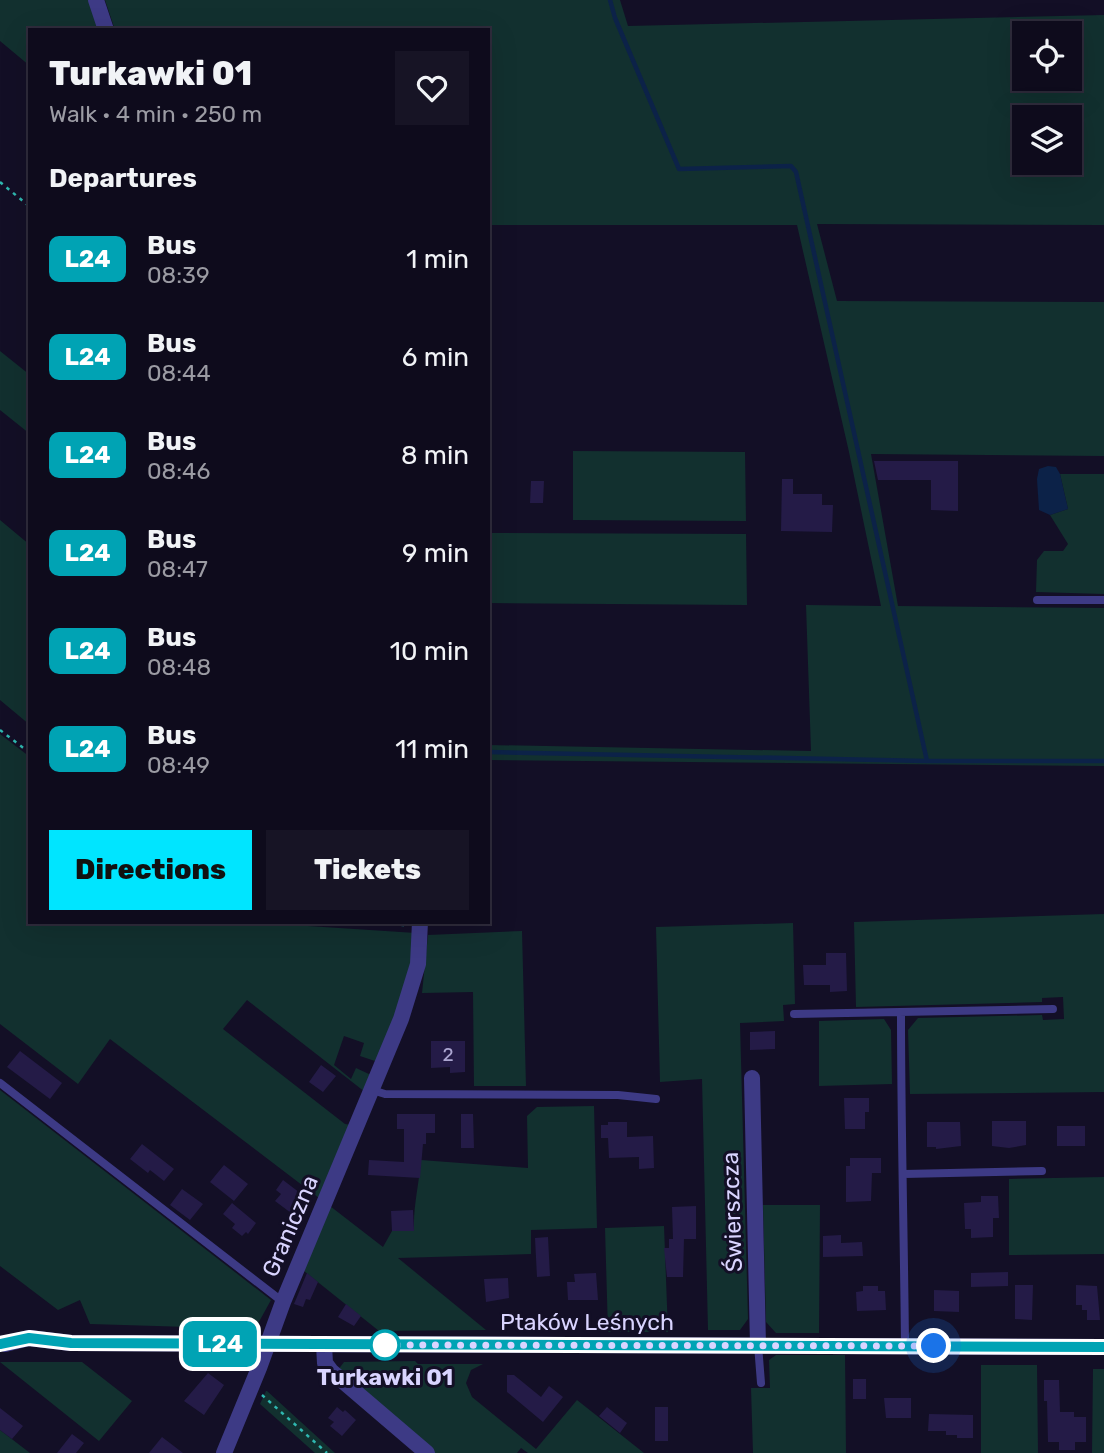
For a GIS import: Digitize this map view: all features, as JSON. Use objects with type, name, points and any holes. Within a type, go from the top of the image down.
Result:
[{"type":"street","points":[[96,0],[105,28]]},
{"type":"street","name":"Graniczna","points":[[224,1453],[268,1345],[282,1302],[401,1018],[418,964],[420,924]]},
{"type":"street","name":"Świerszcza","points":[[752,1078],[758,1345]]},
{"type":"street","name":"Ptaków Leśnych","points":[[2,1344],[54,1349],[71,1343],[1104,1347]]},
{"type":"street","points":[[324,1345],[324,1359],[331,1371],[427,1453]]},
{"type":"lane","points":[[1037,600],[1104,600]]},
{"type":"lane","points":[[794,1014],[1054,1009]]},
{"type":"lane","points":[[901,1013],[904,1174],[902,1274],[905,1346]]},
{"type":"lane","points":[[0,1083],[282,1302]]},
{"type":"lane","points":[[372,1090],[385,1094],[618,1095],[656,1099]]},
{"type":"lane","points":[[904,1174],[1042,1171]]},
{"type":"lane","points":[[758,1345],[761,1383]]},
{"type":"path","points":[[0,182],[28,205]]},
{"type":"path","points":[[0,730],[28,751]]},
{"type":"path","points":[[251,1387],[266,1397],[327,1453]]},
{"type":"green space","points":[[0,0],[90,0],[99,28],[28,28],[28,64],[0,41]]},
{"type":"green space","points":[[105,0],[620,0],[628,26],[1104,15],[1104,225],[817,224],[837,301],[1104,302],[1104,456],[871,454],[898,606],[1104,608],[1104,766],[490,760],[490,745],[811,751],[806,605],[881,606],[797,225],[490,225],[490,28],[114,28]]},
{"type":"green space","points":[[0,351],[28,373],[28,432],[0,410]]},
{"type":"green space","points":[[573,451],[745,452],[746,521],[573,520]]},
{"type":"green space","points":[[1060,474],[1104,474],[1104,594],[1036,592],[1037,560],[1044,551],[1063,551],[1068,544],[1050,515],[1068,509]]},
{"type":"green space","points":[[0,520],[28,543],[28,723],[0,700]]},
{"type":"green space","points":[[490,533],[746,534],[747,605],[490,603]]},
{"type":"green space","points":[[0,734],[28,755],[28,924],[277,924],[416,933],[411,974],[378,1062],[360,1056],[364,1043],[344,1036],[334,1065],[351,1079],[356,1068],[371,1075],[365,1092],[247,1000],[223,1029],[345,1124],[351,1125],[319,1198],[110,1039],[78,1084],[0,1024]]},
{"type":"green space","points":[[1104,914],[1104,1092],[910,1094],[908,1030],[918,1018],[1042,1015],[1043,1020],[1064,1019],[1063,997],[1042,998],[1042,1002],[856,1007],[854,922]]},
{"type":"green space","points":[[793,923],[795,1004],[783,1005],[784,1021],[740,1023],[748,1319],[740,1330],[708,1330],[702,1079],[660,1082],[656,927]]},
{"type":"green space","points":[[522,931],[526,1086],[474,1086],[473,992],[422,993],[428,935]]},
{"type":"green space","points":[[884,1019],[891,1030],[892,1084],[819,1086],[819,1021]]},
{"type":"green space","points":[[0,1090],[271,1300],[255,1329],[90,1324],[80,1300],[58,1310],[0,1266]]},
{"type":"green space","points":[[594,1106],[597,1228],[531,1230],[531,1254],[398,1258],[486,1330],[379,1331],[304,1271],[330,1206],[383,1247],[392,1231],[414,1231],[421,1160],[528,1168],[527,1116],[537,1107]]},
{"type":"green space","points":[[1104,1177],[1104,1254],[1009,1255],[1009,1179]]},
{"type":"green space","points":[[763,1205],[820,1205],[819,1333],[776,1333],[766,1322]]},
{"type":"green space","points":[[664,1226],[668,1332],[608,1332],[605,1228]]},
{"type":"green space","points":[[776,1355],[845,1355],[846,1453],[753,1453],[751,1388],[770,1388],[769,1360]]},
{"type":"green space","points":[[415,1361],[418,1364],[483,1364],[471,1370],[466,1383],[472,1397],[536,1449],[577,1400],[644,1453],[528,1453],[521,1448],[517,1453],[435,1453],[338,1370],[344,1362]]},
{"type":"green space","points":[[0,1362],[82,1362],[132,1401],[99,1441]]},
{"type":"green space","points":[[981,1365],[1037,1365],[1038,1453],[981,1453]]},
{"type":"green space","points":[[1093,1369],[1104,1369],[1104,1453],[1092,1453]]},
{"type":"green space","points":[[266,1391],[335,1453],[315,1453],[260,1404]]},
{"type":"green space","points":[[0,1430],[30,1453],[0,1453]]},
{"type":"water","points":[[1056,467],[1060,474],[1068,509],[1050,515],[1039,510],[1037,479],[1039,469]]},
{"type":"building","points":[[874,461],[958,461],[958,511],[931,510],[931,480],[878,480]]},
{"type":"building","points":[[782,479],[793,479],[793,494],[822,494],[822,505],[833,505],[832,532],[781,531]]},
{"type":"building","points":[[531,481],[544,481],[543,503],[530,503]]},
{"type":"building","points":[[826,953],[846,953],[847,991],[830,992],[830,985],[804,985],[803,965],[826,965]]},
{"type":"building","points":[[775,1031],[775,1049],[750,1050],[750,1032]]},
{"type":"building","points":[[431,1041],[465,1041],[465,1072],[450,1073],[450,1067],[431,1068]]},
{"type":"building","points":[[20,1051],[62,1083],[50,1099],[7,1067]]},
{"type":"building","points":[[321,1065],[336,1076],[323,1092],[309,1082]]},
{"type":"building","points":[[844,1098],[869,1098],[869,1112],[865,1112],[865,1129],[845,1129]]},
{"type":"building","points":[[397,1114],[435,1114],[435,1133],[426,1133],[426,1144],[423,1144],[420,1178],[368,1175],[369,1160],[404,1162],[404,1129],[397,1129]]},
{"type":"building","points":[[461,1114],[473,1114],[474,1148],[461,1148]]},
{"type":"building","points":[[992,1121],[1026,1121],[1026,1145],[1009,1148],[992,1146]]},
{"type":"building","points":[[608,1122],[627,1122],[627,1137],[653,1136],[654,1168],[639,1169],[639,1157],[609,1158],[608,1138],[601,1138],[601,1125],[608,1125]]},
{"type":"building","points":[[927,1122],[960,1122],[961,1146],[936,1149],[927,1147]]},
{"type":"building","points":[[1057,1126],[1085,1126],[1085,1146],[1057,1146]]},
{"type":"building","points":[[142,1144],[174,1169],[164,1181],[130,1159]]},
{"type":"building","points":[[850,1158],[881,1158],[881,1173],[872,1173],[871,1201],[846,1202],[846,1166],[850,1166]]},
{"type":"building","points":[[224,1165],[248,1184],[234,1201],[210,1182]]},
{"type":"building","points":[[283,1180],[304,1196],[291,1213],[275,1201],[281,1194],[276,1190]]},
{"type":"building","points":[[182,1189],[203,1204],[190,1220],[170,1205]]},
{"type":"building","points":[[981,1196],[998,1196],[999,1218],[993,1218],[993,1237],[971,1238],[971,1229],[965,1229],[964,1203],[981,1202]]},
{"type":"building","points":[[232,1203],[256,1223],[248,1234],[246,1232],[242,1236],[232,1228],[235,1224],[223,1214]]},
{"type":"building","points":[[696,1206],[696,1239],[684,1239],[683,1277],[667,1277],[664,1248],[669,1248],[669,1239],[673,1239],[672,1207]]},
{"type":"building","points":[[413,1210],[414,1231],[392,1231],[391,1211]]},
{"type":"building","points":[[841,1235],[841,1243],[862,1242],[863,1256],[823,1257],[823,1236]]},
{"type":"building","points":[[548,1237],[550,1276],[537,1277],[535,1238]]},
{"type":"building","points":[[1008,1272],[1008,1286],[971,1287],[971,1273]]},
{"type":"building","points":[[307,1273],[318,1282],[310,1300],[306,1299],[303,1307],[294,1304]]},
{"type":"building","points":[[596,1273],[598,1300],[568,1300],[567,1282],[575,1282],[574,1274]]},
{"type":"building","points":[[508,1278],[509,1298],[486,1302],[484,1279]]},
{"type":"building","points":[[1015,1285],[1033,1285],[1032,1320],[1015,1319]]},
{"type":"building","points":[[1076,1285],[1097,1286],[1100,1320],[1087,1320],[1087,1310],[1082,1310],[1082,1305],[1076,1305]]},
{"type":"building","points":[[863,1286],[878,1286],[878,1291],[885,1291],[886,1310],[857,1311],[856,1292],[863,1291]]},
{"type":"building","points":[[934,1290],[959,1291],[959,1312],[934,1311]]},
{"type":"building","points":[[346,1304],[361,1316],[354,1326],[338,1317]]},
{"type":"building","points":[[208,1373],[224,1385],[204,1415],[184,1401]]},
{"type":"building","points":[[507,1375],[514,1375],[541,1397],[549,1386],[563,1397],[543,1422],[507,1392]]},
{"type":"building","points":[[853,1379],[866,1379],[866,1399],[853,1399]]},
{"type":"building","points":[[1044,1380],[1059,1380],[1060,1412],[1074,1412],[1074,1417],[1086,1417],[1086,1442],[1075,1442],[1075,1450],[1059,1450],[1059,1442],[1048,1442]]},
{"type":"building","points":[[884,1398],[911,1398],[911,1418],[886,1418]]},
{"type":"building","points":[[337,1407],[356,1420],[342,1436],[330,1426],[334,1422],[328,1418]]},
{"type":"building","points":[[607,1407],[627,1423],[620,1433],[599,1416]]},
{"type":"building","points":[[655,1407],[668,1407],[668,1441],[655,1441]]},
{"type":"building","points":[[0,1408],[23,1426],[12,1439],[0,1430]]},
{"type":"building","points":[[929,1414],[973,1415],[973,1438],[957,1438],[957,1435],[946,1435],[946,1431],[928,1431]]},
{"type":"building","points":[[72,1434],[84,1443],[76,1453],[57,1453]]},
{"type":"building","points":[[162,1437],[183,1453],[149,1453]]},
{"type":"waterway","points":[[610,0],[615,18],[679,169],[791,166],[796,172],[927,761]]},
{"type":"waterway","points":[[490,752],[927,761],[1104,761]]},
{"type":"bus line","name":"L24","points":[[0,1344],[19,1339],[41,1338],[71,1343],[1104,1347]]},
{"type":"place","name":"Turkawki 01","points":[[385,1345]]},
{"type":"route","points":[[385,1345],[934,1346]]}]
